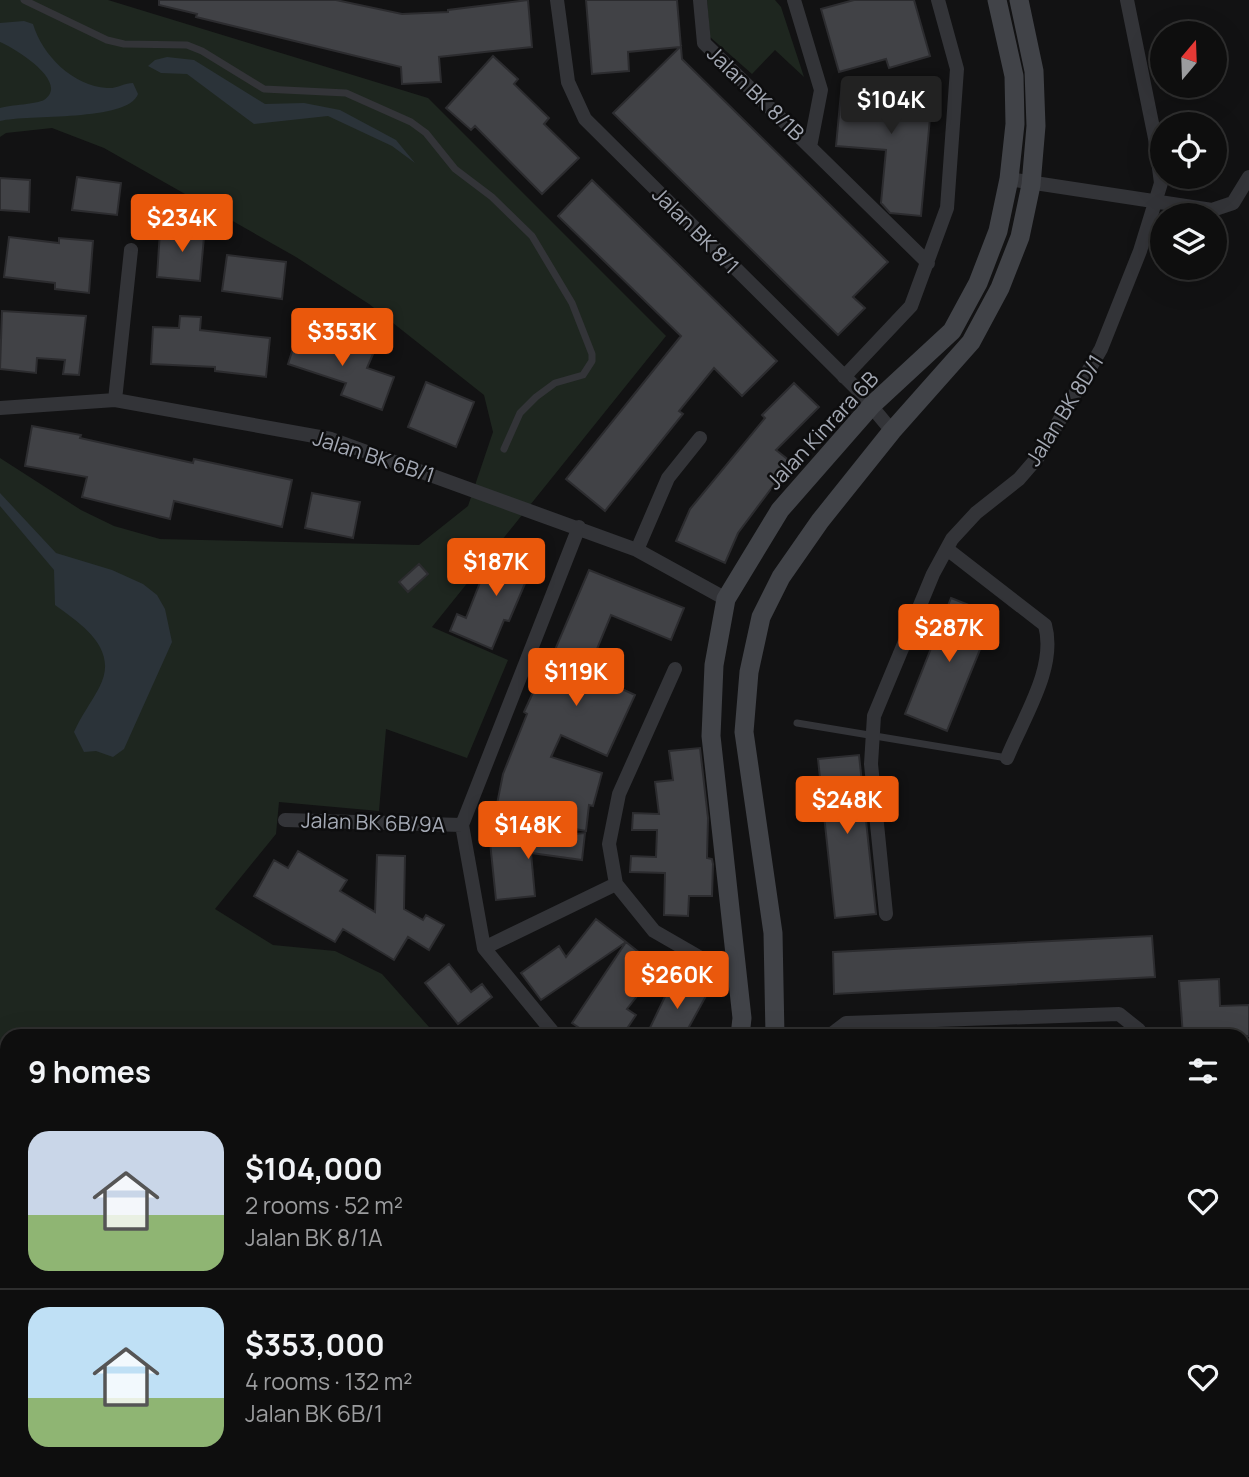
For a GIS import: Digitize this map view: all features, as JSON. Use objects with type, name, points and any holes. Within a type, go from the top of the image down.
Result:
[{"type":"street","name":"Jalan BK 8/1","points":[[557,0],[568,82],[584,119],[872,405],[891,431]]},
{"type":"street","name":"Jalan BK 8/1B","points":[[700,0],[704,43],[928,263]]},
{"type":"street","points":[[844,377],[911,306],[950,195],[957,69],[938,0]]},
{"type":"street","name":"Jalan Kinrara 6B","points":[[741,1029],[742,1018],[711,736],[714,665],[726,599],[780,510],[872,405],[952,331],[978,283],[998,231],[1009,179],[1015,124],[1014,76],[997,0]]},
{"type":"street","points":[[775,1029],[773,933],[744,732],[749,672],[761,617],[781,577],[820,521],[891,431],[971,342],[1000,288],[1020,237],[1031,185],[1036,100],[1028,37],[1018,0]]},
{"type":"street","name":"Jalan BK 8D/1","points":[[886,914],[870,735],[874,716],[933,573],[947,549],[976,513],[1019,479],[1038,457],[1101,349],[1161,183],[1155,138],[1127,0]]},
{"type":"street","points":[[799,2],[821,90],[810,147]]},
{"type":"street","points":[[1009,179],[1031,185],[1156,200],[1212,211],[1233,203],[1249,177]]},
{"type":"street","points":[[116,400],[131,250]]},
{"type":"street","name":"Jalan BK 6B/1","points":[[0,408],[116,400],[331,439],[637,550],[726,599]]},
{"type":"street","points":[[637,550],[668,478],[700,438]]},
{"type":"street","points":[[550,1029],[484,948],[462,825],[579,527]]},
{"type":"street","points":[[947,549],[1045,625],[1049,642],[1044,669],[1007,758]]},
{"type":"street","points":[[675,669],[619,794],[609,844],[616,884],[654,931],[706,961]]},
{"type":"street","name":"Jalan BK 6B/9A","points":[[285,820],[462,825]]},
{"type":"street","points":[[484,948],[616,884]]},
{"type":"street","points":[[838,1029],[846,1023],[1119,1014],[1138,1029]]},
{"type":"lane","points":[[24,0],[107,40],[124,44],[187,45],[202,51],[264,89],[346,93],[411,122],[426,133],[455,169],[492,197],[532,236],[572,303],[592,354],[592,361],[583,375],[555,383],[520,413],[504,449]]},
{"type":"lane","points":[[797,723],[1007,758]]},
{"type":"shaded area","points":[[0,0],[108,0],[428,98],[666,336],[432,627],[508,660],[467,758],[386,729],[379,811],[279,802],[276,834],[215,909],[273,945],[335,951],[382,974],[431,1029],[0,1029],[0,458],[81,510],[114,526],[160,539],[419,545],[468,506],[493,432],[484,395],[369,304],[296,257],[104,148],[52,128],[6,133],[0,137]]},
{"type":"shaded area","points":[[707,0],[775,0],[781,7],[804,77],[775,50],[752,74],[710,37]]},
{"type":"shaded area","points":[[24,21],[33,24],[37,36],[51,57],[71,75],[82,82],[107,88],[133,83],[138,94],[130,103],[97,113],[0,121],[0,108],[41,101],[50,93],[50,84],[37,66],[0,42],[0,23]]},
{"type":"shaded area","points":[[167,57],[194,60],[265,104],[304,103],[340,110],[396,140],[415,163],[392,146],[328,116],[254,124],[187,74],[161,73],[148,66],[155,60]]},
{"type":"shaded area","points":[[0,493],[56,553],[112,570],[143,584],[157,595],[165,609],[172,642],[124,749],[113,757],[96,751],[84,752],[74,732],[104,674],[105,661],[101,650],[86,630],[55,605],[54,570],[0,506]]},
{"type":"building","points":[[159,0],[336,0],[402,14],[448,12],[528,0],[532,47],[439,57],[441,82],[402,84],[401,67],[196,17],[197,14],[159,5]]},
{"type":"building","points":[[586,0],[677,0],[682,59],[888,262],[853,297],[865,308],[838,335],[613,113],[680,47],[628,52],[629,71],[592,74]]},
{"type":"building","points":[[854,0],[914,0],[930,56],[889,68],[886,59],[839,72],[821,9]]},
{"type":"building","points":[[493,56],[518,79],[514,84],[549,118],[544,124],[579,158],[542,194],[475,126],[471,130],[446,108]]},
{"type":"building","points":[[893,81],[933,85],[921,216],[890,213],[881,203],[886,150],[836,146],[842,82],[895,87]]},
{"type":"building","points":[[77,177],[121,183],[117,215],[72,210]]},
{"type":"building","points":[[0,178],[30,180],[29,212],[0,210]]},
{"type":"building","points":[[592,180],[777,361],[742,396],[714,368],[679,411],[683,414],[605,511],[566,479],[681,336],[558,216]]},
{"type":"building","points":[[183,224],[205,226],[200,281],[157,277],[160,231],[183,233]]},
{"type":"building","points":[[9,237],[59,243],[59,238],[93,241],[89,293],[55,289],[55,283],[4,277]]},
{"type":"building","points":[[227,255],[286,262],[282,299],[222,291]]},
{"type":"building","points":[[2,311],[86,316],[79,375],[63,374],[65,360],[37,358],[36,373],[0,369]]},
{"type":"building","points":[[180,316],[201,317],[200,330],[270,338],[266,377],[215,371],[215,367],[151,364],[153,327],[179,328]]},
{"type":"building","points":[[299,330],[373,354],[367,368],[394,377],[382,410],[341,395],[346,383],[288,364]]},
{"type":"building","points":[[426,382],[474,402],[456,447],[408,427]]},
{"type":"building","points":[[794,383],[819,407],[776,450],[791,462],[738,533],[725,563],[676,541],[690,509],[765,418],[762,415]]},
{"type":"building","points":[[32,426],[81,435],[80,438],[193,463],[194,459],[292,480],[282,527],[174,501],[170,519],[82,497],[87,477],[25,466]]},
{"type":"building","points":[[312,493],[360,502],[353,538],[305,528]]},
{"type":"building","points":[[508,543],[538,553],[509,621],[504,620],[492,649],[450,631],[457,614],[466,618],[481,580],[493,584]]},
{"type":"building","points":[[419,564],[428,574],[408,592],[399,582]]},
{"type":"building","points":[[589,570],[684,608],[671,640],[611,615],[587,673],[635,695],[607,756],[561,735],[551,757],[602,773],[593,806],[589,805],[586,831],[495,814],[503,774],[527,714],[524,712],[553,649],[555,650]]},
{"type":"building","points":[[951,598],[994,615],[947,731],[905,714]]},
{"type":"building","points":[[700,748],[708,818],[707,858],[712,859],[713,864],[712,896],[689,896],[688,916],[664,915],[665,873],[630,872],[631,856],[656,857],[657,830],[632,830],[633,813],[659,814],[655,782],[673,780],[669,751]]},
{"type":"building","points":[[859,755],[876,914],[835,918],[818,759]]},
{"type":"building","points":[[585,833],[582,860],[531,853],[535,896],[496,900],[490,842]]},
{"type":"building","points":[[298,851],[347,880],[340,891],[375,912],[377,855],[405,856],[404,909],[423,920],[426,915],[444,925],[429,950],[408,937],[394,960],[343,929],[335,942],[254,896],[274,860],[288,868]]},
{"type":"building","points":[[596,919],[626,942],[541,1000],[521,973],[559,946],[566,957]]},
{"type":"building","points":[[1152,936],[1155,977],[834,994],[833,952]]},
{"type":"building","points":[[626,942],[659,968],[627,1009],[636,1015],[627,1029],[581,1029],[572,1023]]},
{"type":"building","points":[[449,964],[471,992],[482,984],[492,997],[458,1024],[425,983]]},
{"type":"building","points":[[674,978],[706,996],[688,1029],[649,1029]]},
{"type":"building","points":[[1219,979],[1220,1006],[1249,1005],[1249,1029],[1182,1029],[1179,981]]}]
